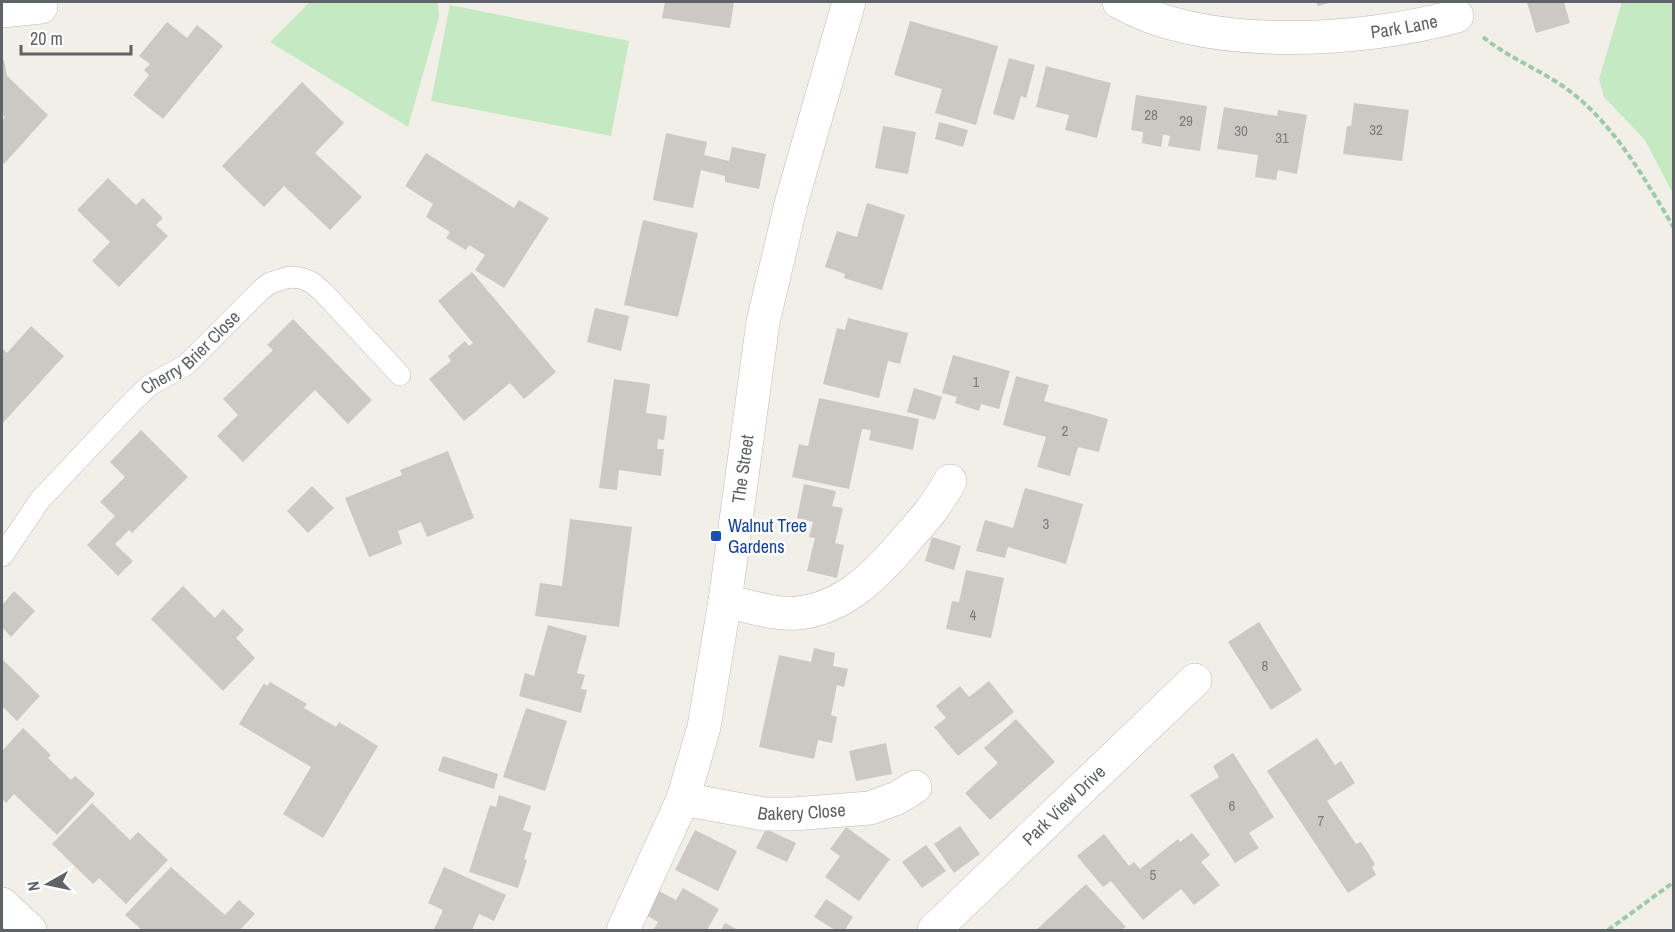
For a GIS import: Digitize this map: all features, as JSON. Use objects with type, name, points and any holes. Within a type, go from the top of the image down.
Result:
[{"type":"street","name":"The Street","points":[[623,930],[683,799],[704,727],[725,601],[763,322],[804,154],[849,2]]},
{"type":"street","name":"Park Lane","points":[[1119,2],[1139,13],[1179,26],[1218,34],[1325,36],[1419,26],[1457,16]]},
{"type":"street","points":[[2,11],[40,8]]},
{"type":"street","points":[[725,601],[767,611],[799,612],[816,609],[848,596],[894,555],[935,507],[950,481]]},
{"type":"street","name":"Park View Drive","points":[[934,930],[1195,680]]},
{"type":"street","name":"Bakery Close","points":[[683,799],[765,814],[793,814],[870,808],[897,798],[915,787]]},
{"type":"street","points":[[2,904],[30,930]]},
{"type":"lane","name":"Cherry Brier Close","points":[[2,556],[40,500],[133,401],[150,385],[186,365],[270,283],[289,277],[311,282],[330,299],[400,375]]},
{"type":"path","name":"Park Lane","points":[[1457,16],[1497,48],[1530,65],[1575,95],[1595,113],[1613,132],[1649,185],[1674,228]]},
{"type":"path","points":[[1608,930],[1674,882]]},
{"type":"green space","points":[[310,2],[438,2],[439,17],[408,127],[270,42]]},
{"type":"green space","points":[[1622,2],[1673,2],[1673,194],[1645,140],[1604,97],[1599,79]]},
{"type":"green space","points":[[450,5],[629,41],[611,136],[431,101]]},
{"type":"building","points":[[665,2],[734,2],[730,28],[662,18]]},
{"type":"building","points":[[1316,2],[1332,2],[1318,6]]},
{"type":"building","points":[[1527,2],[1564,2],[1570,23],[1536,33]]},
{"type":"building","points":[[910,21],[998,46],[976,125],[935,113],[942,89],[894,75]]},
{"type":"building","points":[[167,22],[187,38],[197,25],[223,46],[163,119],[133,95],[149,75],[144,70],[150,64],[139,56]]},
{"type":"building","points":[[1009,58],[1035,65],[1026,98],[1021,96],[1014,120],[993,114]]},
{"type":"building","points":[[2,60],[4,60],[7,76],[48,115],[4,164],[2,161],[2,120],[5,117],[2,114]]},
{"type":"building","points":[[1046,66],[1111,83],[1097,138],[1065,130],[1069,115],[1036,107]]},
{"type":"building","points":[[302,82],[344,123],[315,153],[362,197],[330,230],[284,186],[264,207],[222,166]]},
{"type":"building","points":[[1136,95],[1207,106],[1200,151],[1168,146],[1170,136],[1166,135],[1163,135],[1161,147],[1142,143],[1143,132],[1131,130]]},
{"type":"building","points":[[1354,103],[1409,110],[1402,161],[1343,154],[1347,126],[1351,126]]},
{"type":"building","points":[[1224,107],[1277,116],[1278,110],[1307,115],[1297,174],[1278,170],[1276,180],[1255,177],[1258,155],[1217,149]]},
{"type":"building","points":[[939,122],[968,130],[963,147],[935,139]]},
{"type":"building","points":[[883,126],[916,132],[908,174],[875,168]]},
{"type":"building","points":[[666,133],[707,142],[704,155],[729,161],[732,147],[766,154],[759,189],[725,182],[725,176],[701,170],[693,208],[653,200]]},
{"type":"building","points":[[426,153],[514,208],[519,200],[549,218],[504,288],[475,270],[485,255],[469,245],[466,250],[446,238],[450,232],[426,217],[433,204],[405,186]]},
{"type":"building","points":[[108,178],[136,205],[143,198],[163,218],[156,225],[168,236],[119,287],[92,261],[110,242],[77,210]]},
{"type":"building","points":[[867,203],[905,215],[882,290],[844,278],[845,274],[825,267],[837,231],[857,237]]},
{"type":"building","points":[[643,220],[698,233],[678,317],[624,305]]},
{"type":"building","points":[[472,272],[556,372],[524,399],[510,383],[464,421],[429,379],[451,361],[448,356],[465,341],[469,346],[473,343],[438,301]]},
{"type":"building","points":[[595,308],[629,316],[621,351],[587,342]]},
{"type":"building","points":[[848,318],[908,333],[900,364],[888,361],[879,398],[823,384],[837,328],[845,330]]},
{"type":"building","points":[[293,319],[372,400],[348,424],[315,390],[243,462],[217,436],[238,415],[223,399],[273,350],[267,345]]},
{"type":"building","points":[[31,326],[64,356],[2,424],[2,348],[7,353]]},
{"type":"building","points":[[953,355],[1010,371],[999,409],[981,404],[979,411],[955,403],[957,397],[942,393]]},
{"type":"building","points":[[1016,376],[1049,385],[1044,401],[1108,419],[1099,452],[1078,447],[1070,476],[1037,467],[1046,437],[1003,425]]},
{"type":"building","points":[[614,379],[650,384],[646,413],[667,416],[664,440],[658,439],[657,449],[664,449],[661,476],[619,470],[617,490],[599,488]]},
{"type":"building","points":[[914,388],[942,397],[935,420],[907,412]]},
{"type":"building","points":[[819,398],[919,419],[913,450],[869,440],[871,430],[862,429],[849,489],[792,477],[799,444],[808,446]]},
{"type":"building","points":[[141,430],[188,477],[132,533],[129,530],[115,544],[133,561],[118,576],[87,545],[115,516],[100,502],[125,477],[110,462]]},
{"type":"building","points":[[448,451],[474,518],[427,537],[421,522],[398,531],[402,544],[369,557],[345,498],[402,475],[400,470]]},
{"type":"building","points":[[804,484],[836,491],[832,506],[843,508],[835,543],[844,545],[837,578],[807,571],[815,538],[809,537],[813,522],[797,518]]},
{"type":"building","points":[[312,486],[334,508],[308,533],[287,511]]},
{"type":"building","points":[[1025,488],[1083,504],[1066,564],[1008,547],[1005,558],[976,551],[985,520],[1013,528]]},
{"type":"building","points":[[570,519],[632,527],[619,627],[535,616],[540,583],[562,586]]},
{"type":"building","points":[[932,537],[961,546],[954,570],[925,561]]},
{"type":"building","points":[[966,570],[1004,578],[991,638],[946,629],[952,601],[959,602]]},
{"type":"building","points":[[183,586],[215,618],[223,609],[244,630],[236,638],[255,658],[223,691],[151,619]]},
{"type":"building","points":[[14,591],[35,611],[11,637],[2,627],[2,605]]},
{"type":"building","points":[[1259,622],[1302,690],[1271,710],[1228,642]]},
{"type":"building","points":[[548,625],[587,636],[577,673],[585,675],[581,689],[587,690],[581,713],[519,696],[525,673],[534,676]]},
{"type":"building","points":[[814,648],[835,653],[833,666],[848,669],[844,687],[837,685],[831,715],[837,717],[832,743],[818,740],[814,759],[759,747],[779,655],[811,662]]},
{"type":"building","points":[[2,659],[40,696],[17,721],[2,706]]},
{"type":"building","points":[[989,681],[1014,712],[958,756],[934,727],[946,718],[936,706],[960,686],[969,697]]},
{"type":"building","points":[[270,682],[307,704],[304,708],[336,727],[339,722],[378,746],[323,838],[283,814],[311,767],[239,724],[264,683],[267,686]]},
{"type":"building","points":[[526,708],[567,721],[545,791],[503,777]]},
{"type":"building","points":[[1016,719],[1055,762],[990,820],[965,793],[998,763],[984,748]]},
{"type":"building","points":[[23,728],[51,755],[48,758],[71,780],[75,776],[95,794],[57,835],[14,794],[6,803],[2,799],[2,751]]},
{"type":"building","points":[[1317,738],[1335,765],[1341,761],[1355,783],[1327,801],[1356,844],[1361,842],[1375,864],[1372,867],[1376,875],[1348,893],[1267,771]]},
{"type":"building","points":[[886,743],[892,774],[856,781],[849,751]]},
{"type":"building","points":[[1233,753],[1274,817],[1249,833],[1259,848],[1235,863],[1190,795],[1219,777],[1213,766]]},
{"type":"building","points":[[443,756],[498,774],[494,789],[438,771]]},
{"type":"building","points":[[499,795],[531,806],[523,830],[532,833],[524,859],[527,860],[518,888],[469,872],[490,805],[496,807]]},
{"type":"building","points":[[92,803],[130,840],[138,832],[168,860],[126,904],[99,878],[93,884],[52,844]]},
{"type":"building","points":[[960,826],[980,854],[954,873],[934,844]]},
{"type":"building","points":[[846,827],[890,859],[859,901],[825,877],[840,856],[830,849]]},
{"type":"building","points":[[766,829],[796,843],[787,862],[756,848]]},
{"type":"building","points":[[695,830],[737,851],[718,891],[675,870]]},
{"type":"building","points":[[1192,833],[1210,855],[1201,862],[1220,885],[1194,905],[1181,889],[1143,920],[1111,881],[1103,887],[1077,856],[1104,834],[1129,866],[1134,862],[1140,869],[1178,839],[1180,842]]},
{"type":"building","points":[[926,845],[946,871],[922,888],[902,862]]},
{"type":"building","points":[[171,867],[225,915],[239,900],[255,914],[240,930],[142,930],[125,915]]},
{"type":"building","points":[[444,867],[506,895],[494,921],[479,914],[472,930],[434,929],[443,910],[428,903]]},
{"type":"building","points":[[1086,884],[1126,927],[1121,930],[1036,930]]},
{"type":"building","points":[[683,888],[719,909],[707,930],[653,930],[658,922],[646,915],[659,891],[676,900]]},
{"type":"building","points":[[826,899],[853,917],[845,930],[835,930],[814,917]]},
{"type":"building","points":[[725,923],[738,930],[721,930]]},
{"type":"place","name":"Walnut Tree Gardens","points":[[716,536]]}]
